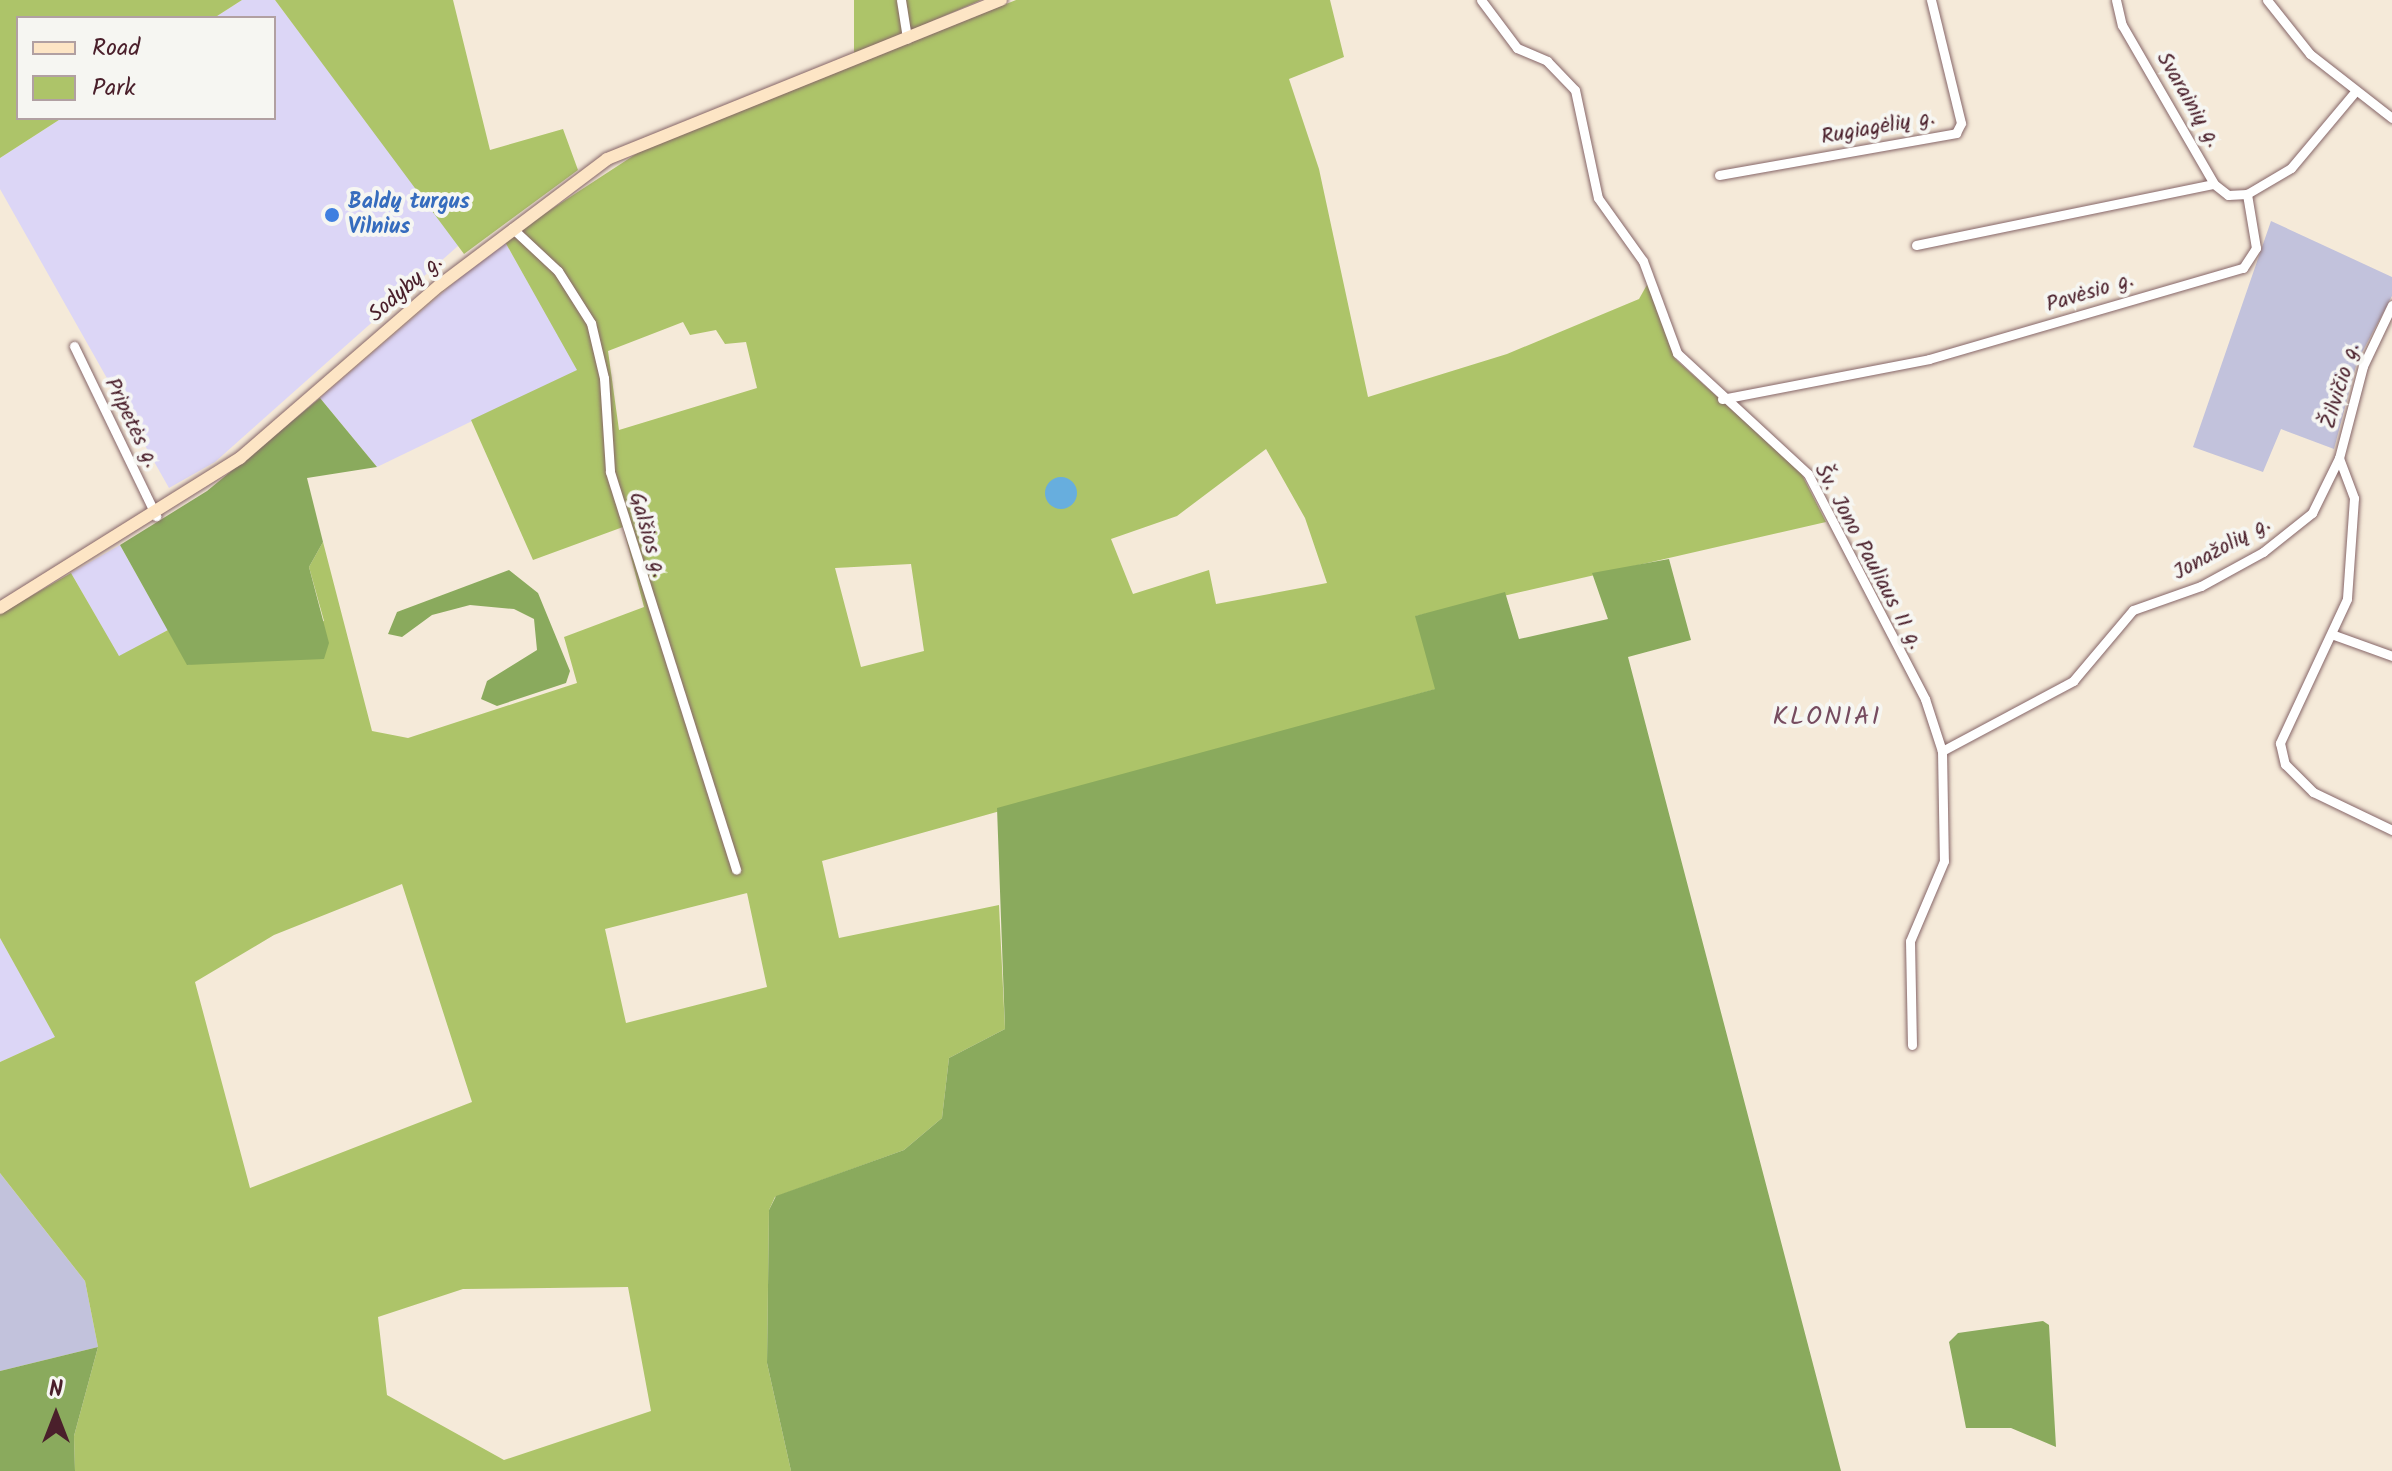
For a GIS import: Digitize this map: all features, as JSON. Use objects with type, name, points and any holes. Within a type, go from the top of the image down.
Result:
[{"type":"main road","name":"Sodybų g.","points":[[0,608],[156,516],[240,458],[512,228],[624,151],[1001,0]]},
{"type":"street","points":[[901,0],[907,39]]},
{"type":"street","name":"Šv. Jono Pauliaus II g.","points":[[1481,0],[1517,48],[1547,61],[1575,90],[1598,198],[1643,261],[1677,353],[1817,488],[1925,699],[1942,751],[1944,861],[1910,941],[1912,1045]]},
{"type":"street","name":"Rugiagėlių g.","points":[[1719,175],[1956,133],[1961,123],[1931,0]]},
{"type":"street","name":"Svarainių g.","points":[[2116,0],[2122,25],[2214,184]]},
{"type":"street","points":[[2267,0],[2310,54],[2354,93],[2392,118]]},
{"type":"street","points":[[1916,245],[2214,184],[2228,195],[2247,194],[2291,168],[2354,93]]},
{"type":"street","name":"Pavėsio g.","points":[[1722,399],[1929,359],[2243,268],[2256,248],[2247,194]]},
{"type":"street","name":"Galšios g.","points":[[512,228],[558,271],[591,323],[604,378],[610,472],[736,870]]},
{"type":"street","name":"Žilvičio g.","points":[[2334,635],[2351,583],[2350,480],[2339,458],[2363,366],[2392,305]]},
{"type":"street","name":"Pripetės g.","points":[[74,346],[156,516]]},
{"type":"street","name":"Jonažolių g.","points":[[1942,751],[2066,686],[2133,610],[2201,586],[2263,552],[2312,513],[2339,458]]},
{"type":"street","points":[[2392,656],[2334,635],[2280,753],[2313,792],[2392,830]]},
{"type":"shaded area","points":[[242,0],[275,0],[459,245],[215,462],[169,488],[0,189],[0,158],[59,120],[276,120],[276,16],[217,16]]},
{"type":"shaded area","points":[[2271,221],[2392,277],[2392,296],[2357,362],[2334,449],[2281,429],[2263,472],[2193,447]]},
{"type":"shaded area","points":[[504,240],[578,370],[377,467],[320,398]]},
{"type":"shaded area","points":[[120,545],[168,630],[119,657],[71,573]]},
{"type":"shaded area","points":[[0,938],[56,1037],[0,1062]]},
{"type":"shaded area","points":[[0,1173],[85,1281],[98,1347],[0,1371]]},
{"type":"green space","points":[[0,0],[242,0],[217,16],[16,16],[16,120],[59,120],[0,158]]},
{"type":"green space","points":[[275,0],[453,0],[490,150],[563,129],[578,170],[464,254]]},
{"type":"green space","points":[[854,0],[981,0],[854,55]]},
{"type":"green space","points":[[1016,0],[1330,0],[1344,57],[1289,79],[1319,169],[1368,397],[1507,354],[1639,299],[1648,283],[1675,359],[1800,471],[1826,522],[1416,616],[1436,689],[822,861],[839,938],[999,905],[1005,1029],[949,1058],[942,1118],[904,1150],[775,1197],[769,1210],[767,1363],[791,1471],[75,1471],[74,1436],[98,1347],[85,1281],[0,1173],[0,1062],[55,1037],[0,938],[0,614],[71,573],[119,656],[168,630],[188,665],[324,621],[309,567],[323,542],[372,731],[408,738],[577,683],[564,637],[644,607],[623,527],[533,560],[471,420],[577,370],[504,240],[639,152]],"holes":[[[683,322],[690,335],[716,330],[725,344],[746,342],[757,388],[619,430],[608,351]],[[1266,449],[1305,518],[1327,583],[1216,604],[1209,570],[1133,594],[1111,539],[1177,516]],[[911,564],[924,651],[861,667],[835,568]],[[402,884],[472,1102],[250,1188],[195,982],[274,935]],[[747,893],[767,987],[626,1023],[605,929]],[[628,1287],[651,1411],[504,1460],[387,1395],[378,1317],[463,1289]]]},
{"type":"green space","points":[[320,398],[377,467],[307,478],[323,542],[309,567],[329,643],[324,659],[187,665],[120,545],[207,491]]},
{"type":"green space","points":[[1669,559],[1691,640],[1628,657],[1841,1471],[791,1471],[767,1363],[769,1210],[776,1196],[904,1150],[942,1118],[949,1058],[1005,1029],[997,808],[1435,689],[1415,616],[1505,592],[1519,639],[1608,619],[1592,573]]},
{"type":"green space","points":[[509,570],[538,593],[570,671],[566,683],[497,706],[481,699],[487,681],[537,650],[534,619],[514,609],[470,605],[432,615],[402,637],[388,634],[397,612]]},
{"type":"green space","points":[[2043,1321],[2049,1325],[2056,1447],[2011,1428],[1966,1428],[1949,1342],[1958,1333]]},
{"type":"green space","points":[[98,1347],[74,1436],[75,1471],[0,1471],[0,1371]]},
{"type":"water","points":[[1061,477],[1072,482],[1077,493],[1072,504],[1061,509],[1050,504],[1045,493],[1050,482]]},
{"type":"place","name":"Baldų turgus Vilnius","points":[[332,215]]},
{"type":"district","name":"KLONIAI","points":[[1827,718]]}]
